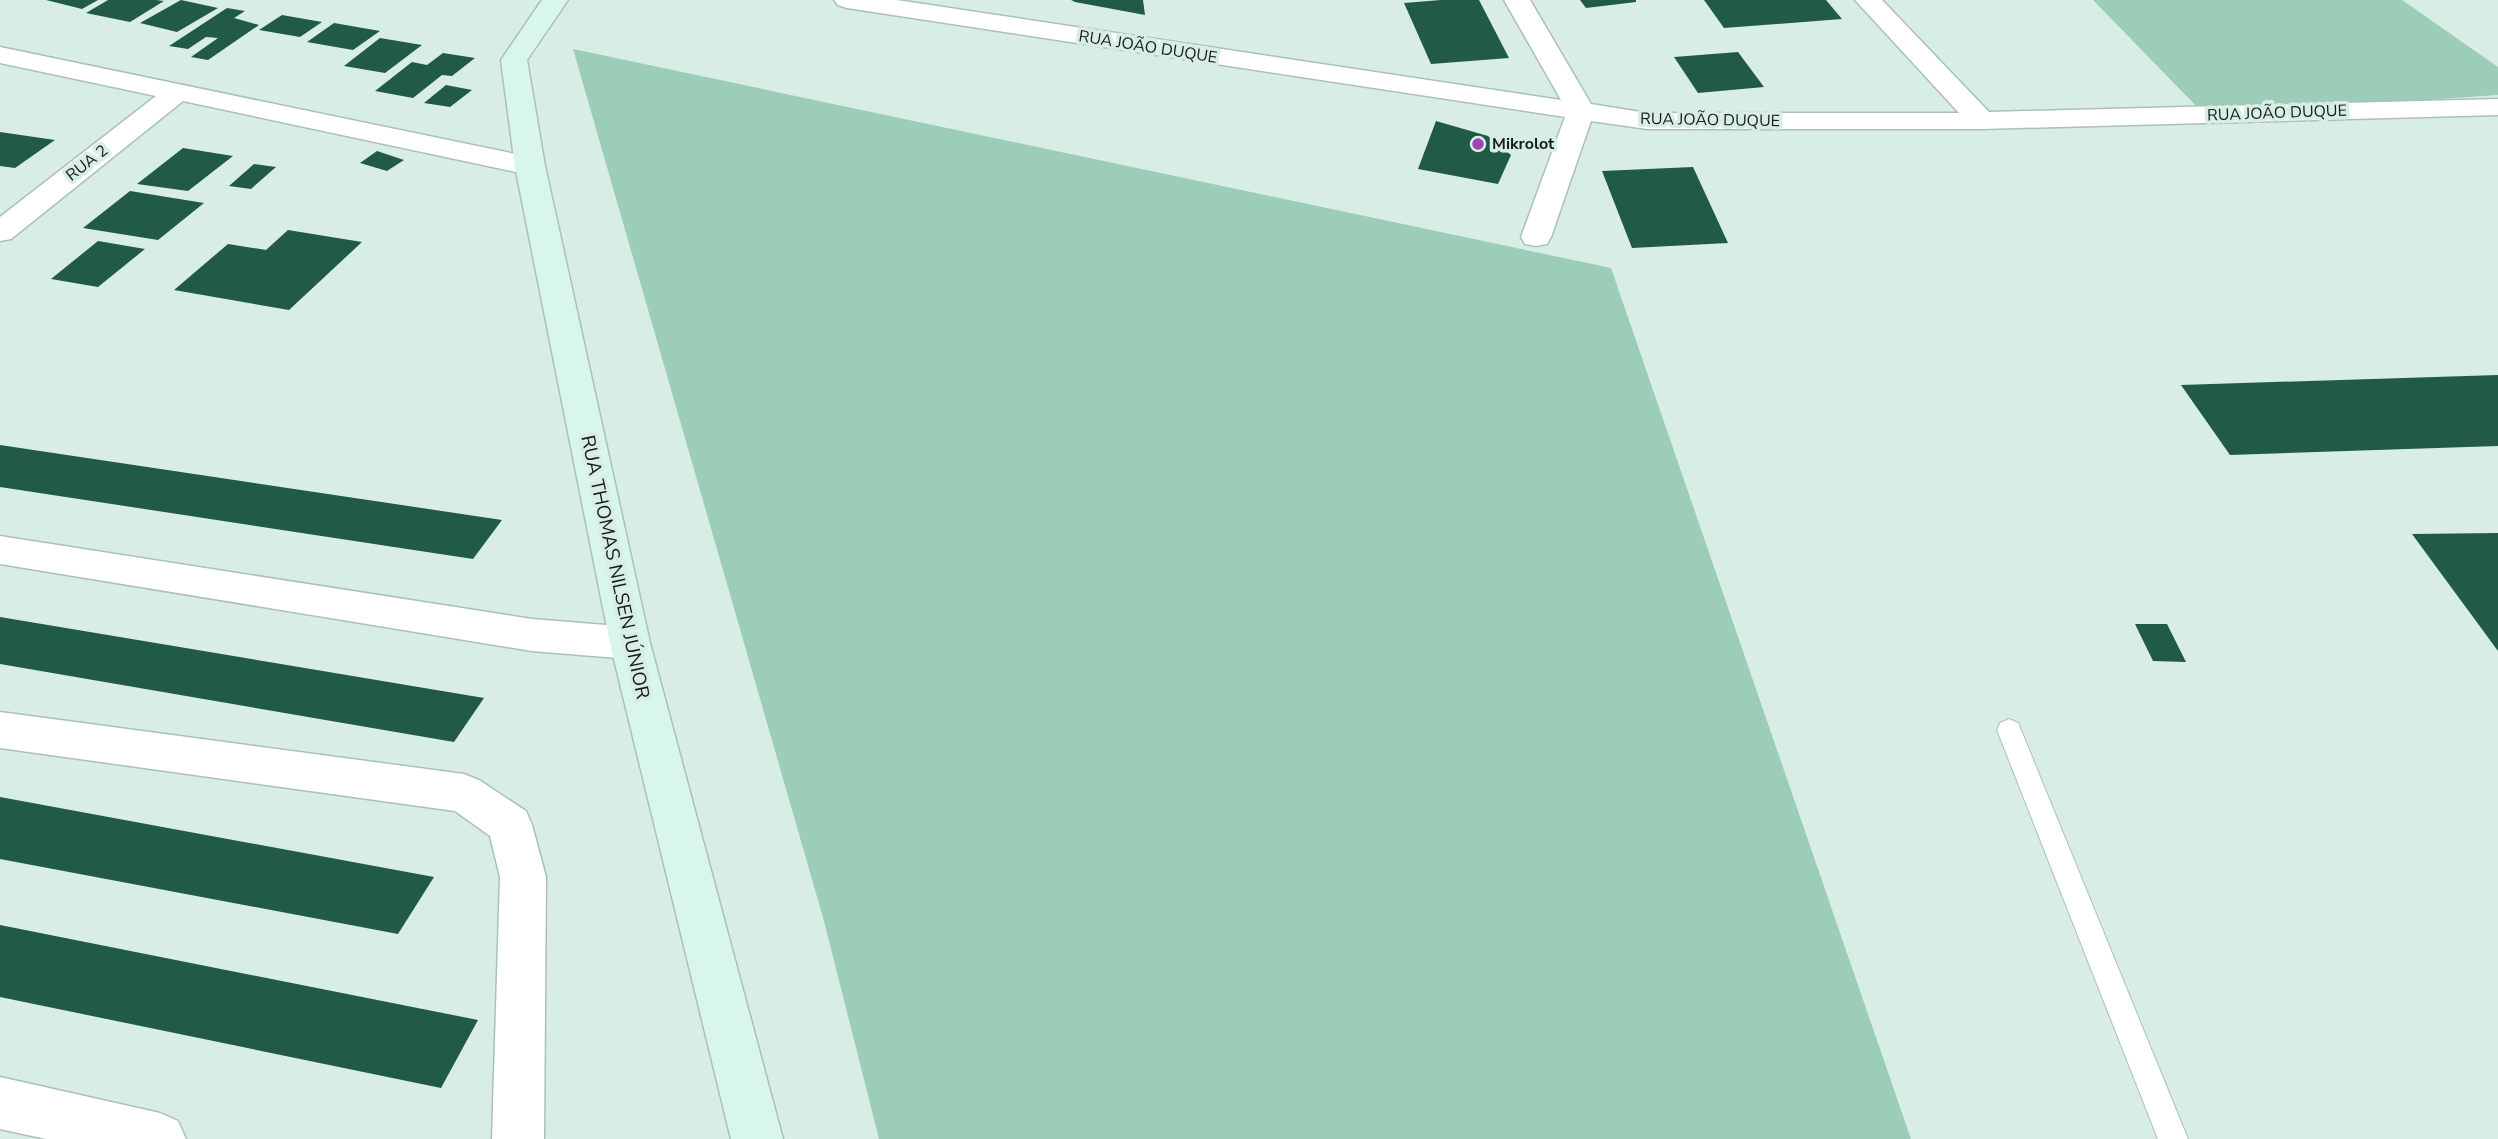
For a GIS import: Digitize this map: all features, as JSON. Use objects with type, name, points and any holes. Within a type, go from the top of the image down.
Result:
[{"type":"street","name":"RUA THOMAS NILSEN JÚNIOR","points":[[555,0],[514,60],[530,166],[630,643],[757,1139]]},
{"type":"street","name":"RUA JOÃO DUQUE","points":[[847,0],[951,8],[1647,121],[1982,121],[2498,107]]},
{"type":"street","points":[[1517,0],[1581,111],[1536,237]]},
{"type":"street","points":[[1868,0],[1982,121]]},
{"type":"street","points":[[0,55],[530,166]]},
{"type":"street","name":"RUA 2","points":[[0,232],[175,93]]},
{"type":"street","points":[[0,550],[532,635],[630,643]]},
{"type":"street","points":[[0,730],[464,793],[510,825],[523,877],[518,1139]]},
{"type":"street","points":[[0,1103],[160,1139]]},
{"type":"lane","points":[[2009,730],[2173,1139]]},
{"type":"green space","points":[[2093,0],[2402,0],[2498,67],[2498,95],[2205,115]]},
{"type":"green space","points":[[573,49],[1611,268],[1911,1139],[879,1139],[824,921]]},
{"type":"building","points":[[46,0],[98,0],[82,9]]},
{"type":"building","points":[[108,0],[164,1],[130,22],[86,13]]},
{"type":"building","points":[[181,0],[218,8],[177,32],[140,23]]},
{"type":"building","points":[[1071,0],[1143,0],[1145,15],[1075,2]]},
{"type":"building","points":[[1479,0],[1509,58],[1431,64],[1404,3]]},
{"type":"building","points":[[1580,0],[1636,0],[1636,2],[1586,8]]},
{"type":"building","points":[[1704,0],[1826,0],[1842,19],[1724,28]]},
{"type":"building","points":[[227,8],[245,11],[234,18],[259,25],[208,60],[191,57],[218,38],[206,37],[188,49],[169,46]]},
{"type":"building","points":[[282,15],[322,22],[300,37],[259,30]]},
{"type":"building","points":[[334,23],[380,31],[353,50],[307,42]]},
{"type":"building","points":[[380,38],[422,45],[385,73],[344,66]]},
{"type":"building","points":[[1738,52],[1764,87],[1698,93],[1674,57]]},
{"type":"building","points":[[443,53],[475,58],[452,76],[442,75],[413,98],[375,91],[412,62],[427,65]]},
{"type":"building","points":[[446,85],[472,90],[450,107],[424,103]]},
{"type":"building","points":[[1436,121],[1488,136],[1511,155],[1498,184],[1418,169]]},
{"type":"building","points":[[0,132],[55,140],[15,168],[0,166]]},
{"type":"building","points":[[183,148],[233,156],[188,191],[137,184]]},
{"type":"building","points":[[377,151],[404,160],[387,171],[360,163]]},
{"type":"building","points":[[254,164],[276,167],[251,189],[229,186]]},
{"type":"building","points":[[1693,167],[1728,243],[1632,248],[1602,171]]},
{"type":"building","points":[[130,191],[204,203],[158,240],[83,228]]},
{"type":"building","points":[[288,230],[362,242],[289,310],[174,290],[228,244],[266,250]]},
{"type":"building","points":[[98,241],[145,249],[98,287],[51,279]]},
{"type":"building","points":[[2498,375],[2498,446],[2230,455],[2181,385]]},
{"type":"building","points":[[0,445],[502,520],[473,559],[0,487]]},
{"type":"building","points":[[2498,533],[2498,651],[2412,534]]},
{"type":"building","points":[[0,617],[484,698],[454,742],[0,664]]},
{"type":"building","points":[[2135,624],[2167,624],[2186,662],[2153,661]]},
{"type":"building","points":[[0,797],[434,877],[398,934],[0,859]]},
{"type":"building","points":[[0,925],[478,1020],[441,1088],[0,997]]},
{"type":"place","name":"Mikrolot","points":[[1478,144]]}]
